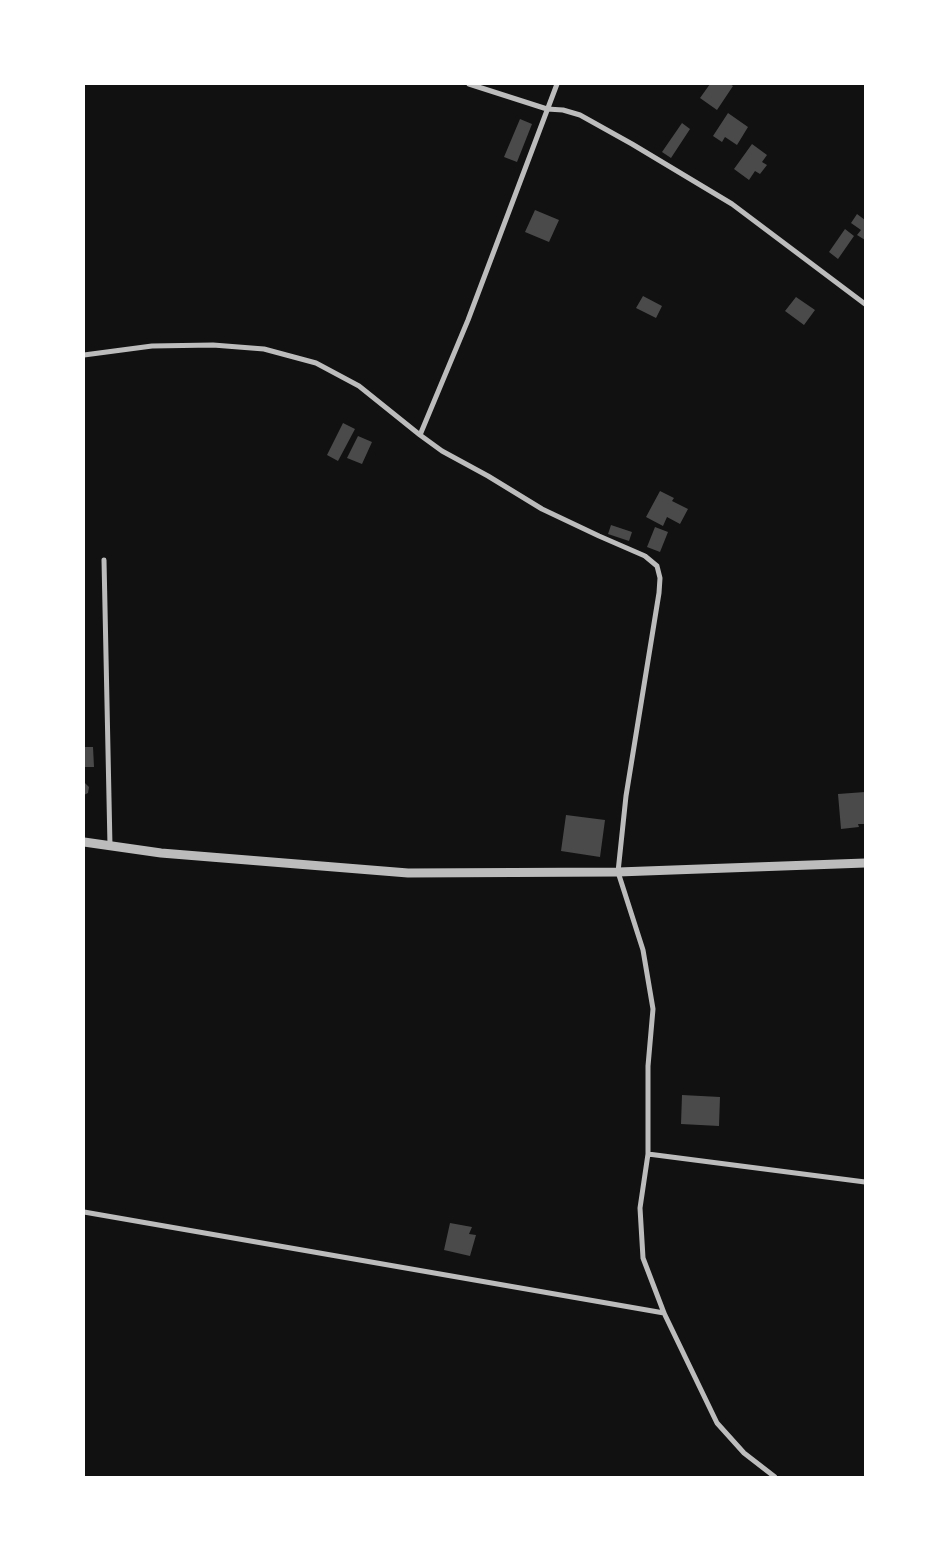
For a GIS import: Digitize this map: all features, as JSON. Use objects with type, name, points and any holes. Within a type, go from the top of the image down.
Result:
[{"type":"street","points":[[469,84],[547,109],[563,110],[580,115],[724,199],[865,304]]},
{"type":"street","points":[[420,435],[468,320],[557,84]]},
{"type":"street","points":[[84,354],[152,346],[212,345],[264,349],[316,363],[359,386],[420,435],[442,450],[542,509],[645,556],[657,566],[660,578],[659,593],[626,796],[618,872],[643,950],[653,1009],[648,1066],[648,1154],[640,1208],[643,1258],[664,1312],[717,1424],[744,1453],[775,1477]]},
{"type":"street","points":[[104,560],[110,846]]},
{"type":"street","points":[[84,842],[161,853],[408,874],[618,872],[865,863]]},
{"type":"street","points":[[648,1154],[865,1182]]},
{"type":"street","points":[[84,1212],[664,1312]]},
{"type":"building","points":[[710,84],[730,84],[733,86],[717,110],[700,98]]},
{"type":"building","points":[[728,113],[748,127],[737,145],[725,137],[722,142],[713,136]]},
{"type":"building","points":[[520,119],[532,124],[517,162],[504,157]]},
{"type":"building","points":[[682,123],[690,129],[671,158],[662,152]]},
{"type":"building","points":[[752,144],[767,155],[762,162],[767,165],[760,174],[755,171],[749,180],[734,169]]},
{"type":"building","points":[[535,210],[559,220],[549,242],[525,232]]},
{"type":"building","points":[[857,214],[865,220],[865,240],[857,235],[861,230],[851,223]]},
{"type":"building","points":[[845,229],[854,236],[838,259],[829,252]]},
{"type":"building","points":[[643,296],[662,306],[656,318],[636,308]]},
{"type":"building","points":[[796,297],[815,310],[804,325],[785,311]]},
{"type":"building","points":[[343,423],[355,429],[338,461],[327,455]]},
{"type":"building","points":[[358,436],[372,442],[362,464],[347,458]]},
{"type":"building","points":[[660,491],[674,498],[672,501],[688,509],[680,524],[667,517],[663,526],[646,517]]},
{"type":"building","points":[[611,525],[632,532],[629,541],[608,534]]},
{"type":"building","points":[[655,527],[668,532],[660,552],[647,547]]},
{"type":"building","points":[[84,747],[93,747],[94,767],[84,767]]},
{"type":"building","points":[[84,782],[89,787],[88,793],[84,795]]},
{"type":"building","points":[[865,792],[865,824],[858,824],[859,827],[841,829],[838,794]]},
{"type":"building","points":[[566,815],[605,820],[600,857],[561,851]]},
{"type":"building","points":[[682,1095],[720,1097],[719,1126],[681,1124]]},
{"type":"building","points":[[450,1223],[472,1227],[469,1234],[476,1235],[470,1256],[444,1250]]}]
